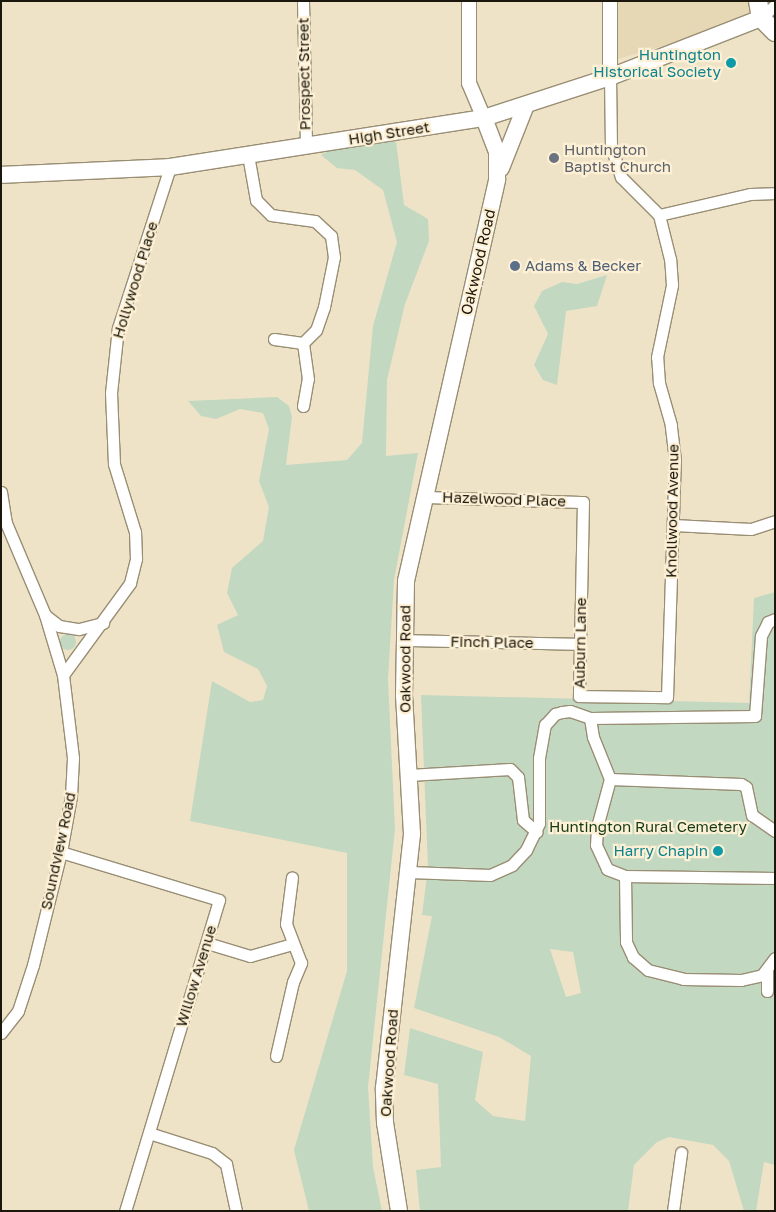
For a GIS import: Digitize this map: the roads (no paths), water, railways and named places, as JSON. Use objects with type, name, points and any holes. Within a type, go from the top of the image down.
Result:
[{"type":"main road","name":"High Street","points":[[1,175],[170,167],[484,118],[610,77],[760,10]]},
{"type":"main road","points":[[760,10],[775,32]]},
{"type":"main road","points":[[497,179],[526,105]]},
{"type":"main road","name":"Oakwood Road","points":[[399,1211],[386,1132],[384,1088],[412,834],[404,640],[406,581],[497,179],[498,152],[484,118]]},
{"type":"street","name":"Prospect Street","points":[[303,1],[306,146]]},
{"type":"street","points":[[469,1],[470,83],[484,118]]},
{"type":"street","points":[[610,1],[610,147],[621,177],[659,215],[750,194],[775,193]]},
{"type":"street","points":[[760,10],[775,5]]},
{"type":"street","points":[[248,155],[252,189],[256,200],[266,210],[280,218],[315,221],[331,236],[334,257],[324,308],[316,330],[303,343]]},
{"type":"street","name":"Hollywood Place","points":[[64,675],[73,658],[103,623],[130,583],[136,559],[134,532],[113,455],[111,394],[115,344],[125,303],[170,167]]},
{"type":"street","name":"Knollwood Avenue","points":[[659,215],[670,259],[672,285],[657,357],[659,383],[671,425],[675,460],[667,698]]},
{"type":"street","points":[[274,339],[303,343]]},
{"type":"street","points":[[303,343],[308,364],[303,406]]},
{"type":"street","name":"Soundview Road","points":[[1,492],[6,522],[45,615],[64,675],[73,758],[71,796],[61,852],[18,1011],[1,1033]]},
{"type":"street","name":"Hazelwood Place","points":[[424,497],[584,502]]},
{"type":"street","name":"Auburn Lane","points":[[584,502],[579,696],[667,698]]},
{"type":"street","points":[[673,525],[751,529],[775,521]]},
{"type":"street","points":[[45,615],[58,626],[72,628],[103,623]]},
{"type":"street","points":[[409,872],[490,875],[512,865],[537,832],[540,815],[539,758],[545,725],[555,714],[570,711],[590,718],[758,716],[761,636],[768,622],[775,619]]},
{"type":"street","name":"Finch Place","points":[[404,640],[579,644]]},
{"type":"street","points":[[590,718],[593,737],[610,779],[597,827],[596,845],[607,869],[625,876],[775,878]]},
{"type":"street","points":[[409,775],[510,769],[518,777],[523,820],[537,832]]},
{"type":"street","points":[[610,779],[748,784],[752,815],[775,831]]},
{"type":"street","name":"Willow Avenue","points":[[61,852],[219,900],[125,1211]]},
{"type":"street","points":[[625,876],[624,933],[629,951],[639,964],[658,974],[701,980],[754,978],[767,971],[775,958]]},
{"type":"street","points":[[276,1056],[293,982],[301,964],[286,924],[292,877]]},
{"type":"street","points":[[207,943],[250,956],[292,944]]},
{"type":"street","points":[[767,971],[767,991]]},
{"type":"street","points":[[148,1133],[212,1153],[226,1164],[236,1211]]},
{"type":"street","points":[[673,1211],[681,1153]]},
{"type":"place","name":"Huntington Historical Society","points":[[731,63]]},
{"type":"place","name":"Huntington Baptist Church","points":[[554,158]]},
{"type":"place","name":"Adams & Becker","points":[[515,266]]},
{"type":"place","name":"Harry Chapin","points":[[718,851]]},
{"type":"park label","name":"Huntington Rural Cemetery","points":[[648,827]]}]
